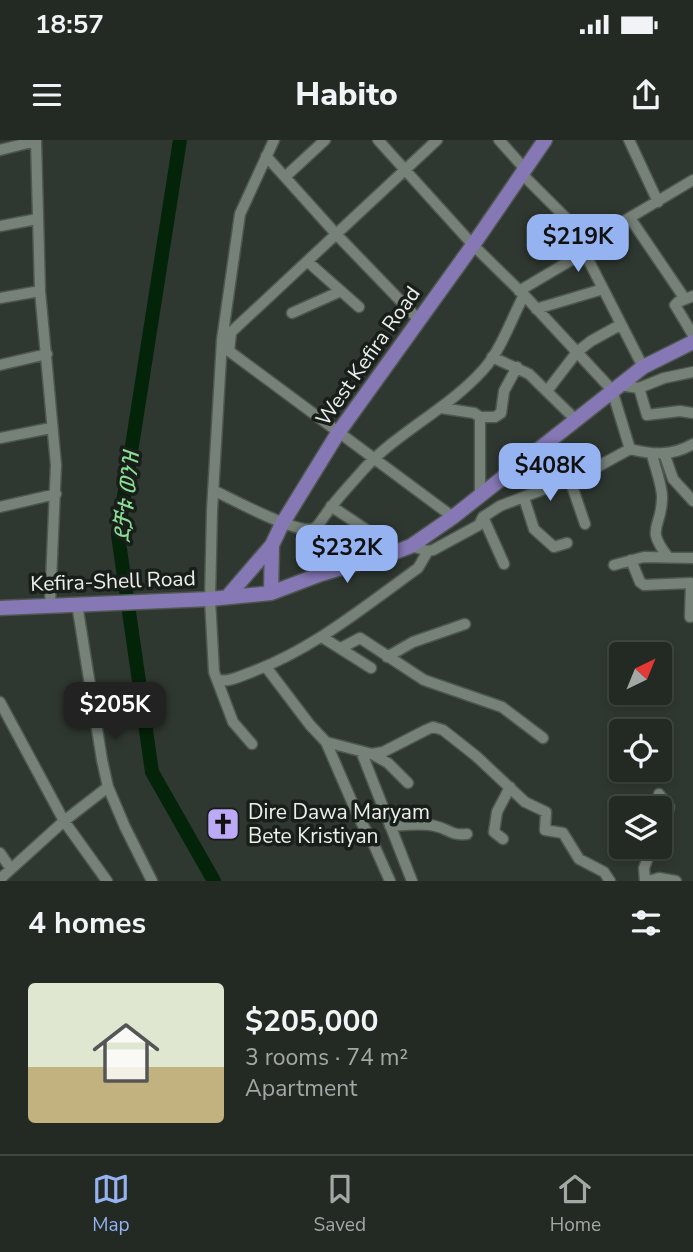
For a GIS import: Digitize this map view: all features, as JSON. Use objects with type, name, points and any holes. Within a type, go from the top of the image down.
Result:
[{"type":"main road","name":"West Kefira Road","points":[[228,596],[272,545],[338,433],[545,140]]},
{"type":"main road","name":"Kefira-Shell Road","points":[[0,608],[210,599],[271,593],[321,574],[405,549],[453,516],[643,367],[693,342]]},
{"type":"main road","points":[[271,593],[272,545]]},
{"type":"street","points":[[252,744],[233,722],[213,667],[210,599],[213,490],[240,214],[274,140]]},
{"type":"street","points":[[286,176],[325,140]]},
{"type":"street","points":[[378,140],[473,245],[615,388],[630,449]]},
{"type":"street","points":[[226,336],[437,140]]},
{"type":"street","points":[[499,140],[568,220],[643,367]]},
{"type":"street","points":[[0,150],[36,141],[40,291],[56,465],[50,604]]},
{"type":"street","points":[[633,142],[658,202]]},
{"type":"street","points":[[266,156],[419,320]]},
{"type":"street","points":[[213,490],[282,524],[313,529],[375,457],[471,382],[492,357],[521,293],[630,218],[693,180]]},
{"type":"street","points":[[630,218],[689,298],[675,305],[693,335]]},
{"type":"street","points":[[0,226],[37,219]]},
{"type":"street","points":[[307,262],[359,307]]},
{"type":"street","points":[[536,309],[603,289]]},
{"type":"street","points":[[0,298],[40,291]]},
{"type":"street","points":[[292,313],[341,291]]},
{"type":"street","points":[[547,391],[577,352],[620,325]]},
{"type":"street","points":[[226,336],[229,351],[453,516]]},
{"type":"street","points":[[0,365],[47,354]]},
{"type":"street","points":[[492,357],[517,367],[547,391],[575,419]]},
{"type":"street","points":[[441,408],[474,413],[480,417],[495,417],[501,413],[504,391],[517,367]]},
{"type":"street","points":[[615,388],[639,388],[664,378],[693,372]]},
{"type":"street","points":[[639,388],[646,415],[680,411],[693,413]]},
{"type":"street","points":[[480,417],[480,495]]},
{"type":"street","points":[[0,438],[51,428]]},
{"type":"street","points":[[331,506],[405,549],[428,551],[479,525],[483,517],[500,506],[570,480],[630,449],[658,454],[681,451],[693,444]]},
{"type":"street","points":[[658,454],[673,479],[693,501]]},
{"type":"street","points":[[658,454],[663,499],[655,525],[655,538],[668,558]]},
{"type":"street","points":[[570,480],[585,524]]},
{"type":"street","points":[[0,507],[56,494]]},
{"type":"street","points":[[524,498],[537,534],[554,547],[568,543]]},
{"type":"street","points":[[483,517],[504,564]]},
{"type":"street","points":[[218,680],[227,681],[265,667],[322,636],[418,568],[428,551]]},
{"type":"street","points":[[614,565],[644,557],[693,558]]},
{"type":"street","points":[[631,560],[642,584],[691,583],[690,617]]},
{"type":"street","points":[[77,604],[108,787],[152,881]]},
{"type":"street","points":[[387,657],[413,642],[465,624]]},
{"type":"street","points":[[322,636],[371,668]]},
{"type":"street","points":[[341,649],[360,638],[432,683],[502,707],[543,738]]},
{"type":"street","points":[[265,667],[326,742],[390,881]]},
{"type":"street","points":[[0,702],[64,821],[107,881]]},
{"type":"street","points":[[326,742],[367,752],[383,752],[426,730],[439,728],[468,749],[525,802],[546,812],[545,831],[563,833],[579,859],[604,872],[610,881]]},
{"type":"street","points":[[367,752],[388,763],[408,783]]},
{"type":"street","points":[[367,752],[390,826],[412,881]]},
{"type":"street","points":[[0,878],[64,821],[108,787]]},
{"type":"street","points":[[503,839],[494,832],[497,812],[510,787]]},
{"type":"street","points":[[390,826],[421,824],[439,827],[453,835],[467,834]]},
{"type":"street","points":[[0,853],[11,869]]},
{"type":"street","points":[[647,859],[644,868],[647,881],[659,878],[676,881]]},
{"type":"street","points":[[593,867],[593,881]]},
{"type":"waterway","name":"ደቻቱ ወንዝ","points":[[180,140],[118,535],[152,772],[214,881]]},
{"type":"place","name":"Dire Dawa Maryam Bete Kristiyan","points":[[223,824]]}]
